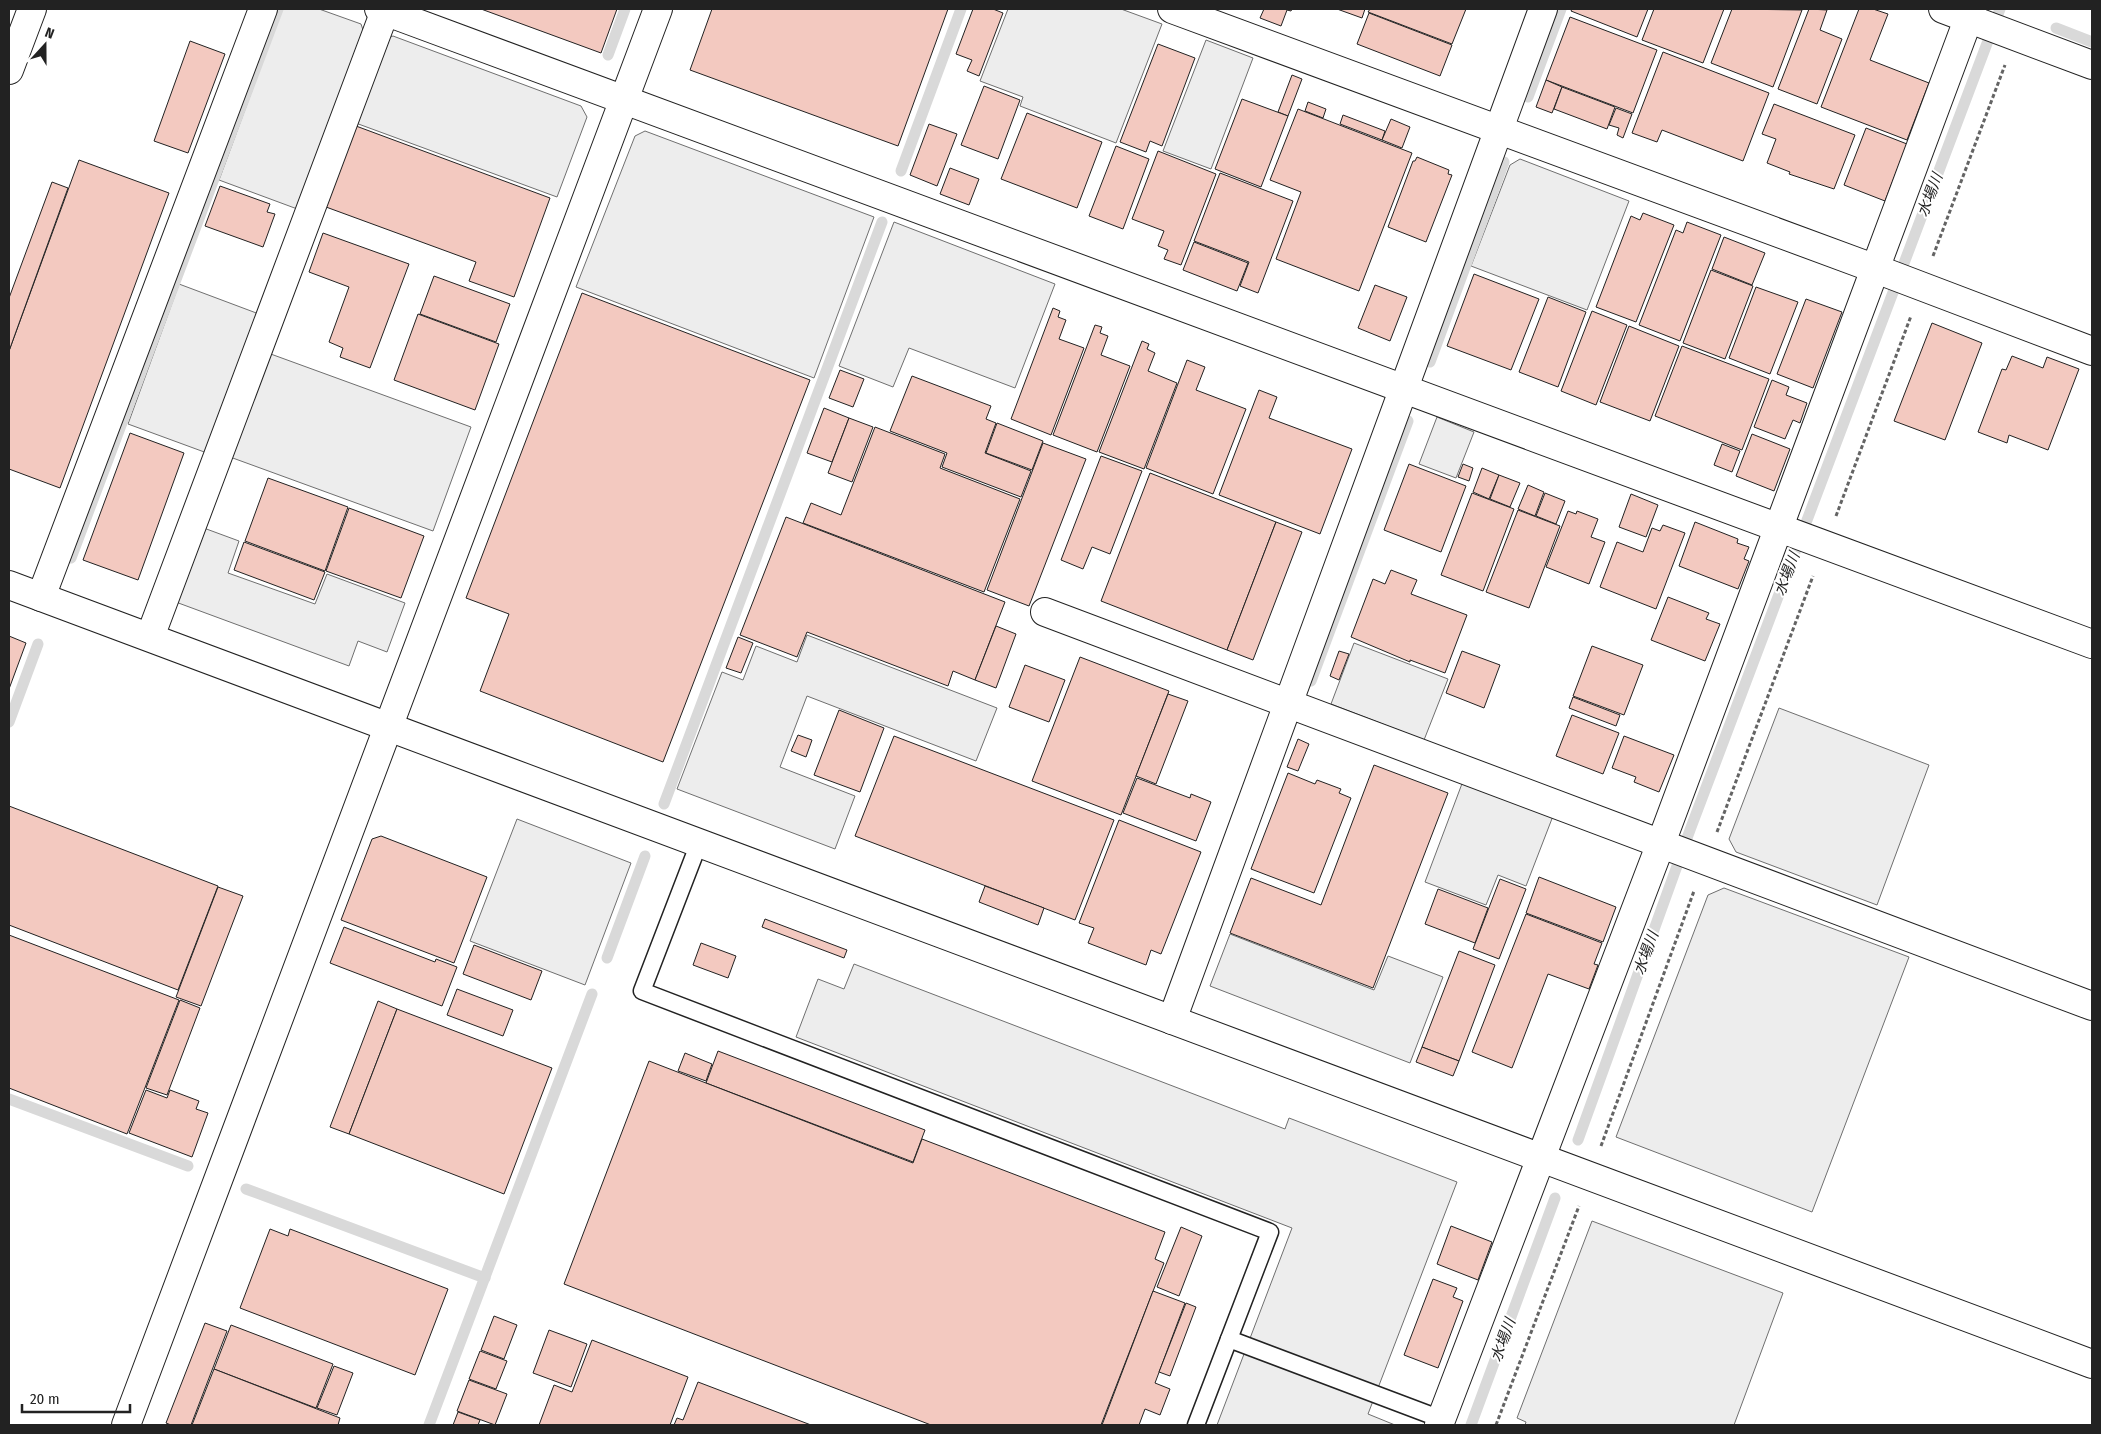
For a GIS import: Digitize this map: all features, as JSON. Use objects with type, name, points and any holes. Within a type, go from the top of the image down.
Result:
[{"type":"street","points":[[9,70],[32,9]]},
{"type":"street","points":[[42,597],[263,9]]},
{"type":"street","points":[[126,1425],[390,728],[658,9]]},
{"type":"street","points":[[1172,9],[1881,270],[2092,351]]},
{"type":"street","points":[[1172,1020],[1543,9]]},
{"type":"street","points":[[1943,9],[1973,17],[2011,34],[2092,65]]},
{"type":"street","points":[[150,637],[382,10],[1784,528],[2092,644]]},
{"type":"street","points":[[1448,1423],[1540,1158],[1684,851],[1784,528],[1973,17]]},
{"type":"street","points":[[9,585],[2092,1364]]},
{"type":"street","points":[[1045,612],[2092,1006]]},
{"type":"lane","points":[[699,843],[642,991],[1270,1232],[1196,1425]]},
{"type":"lane","points":[[1230,1339],[1448,1423]]},
{"type":"path","points":[[1496,1425],[1590,1177],[1684,851],[1820,542],[2011,34]]},
{"type":"shaded area","points":[[282,9],[319,9],[361,24],[364,33],[300,210],[219,180]]},
{"type":"shaded area","points":[[1008,9],[1121,9],[1162,24],[1116,143],[1020,106],[1023,97],[980,81]]},
{"type":"shaded area","points":[[393,36],[581,106],[587,117],[557,197],[353,122],[383,40]]},
{"type":"shaded area","points":[[1206,40],[1253,58],[1211,169],[1163,151]]},
{"type":"shaded area","points":[[645,131],[874,217],[814,378],[576,287],[635,136]]},
{"type":"shaded area","points":[[1520,159],[1629,201],[1587,310],[1471,266],[1510,165]]},
{"type":"shaded area","points":[[894,222],[1055,284],[1015,388],[909,348],[893,387],[839,366]]},
{"type":"shaded area","points":[[179,284],[259,314],[207,453],[128,424]]},
{"type":"shaded area","points":[[268,353],[471,427],[433,531],[230,457]]},
{"type":"shaded area","points":[[1437,417],[1474,432],[1456,478],[1419,464]]},
{"type":"shaded area","points":[[201,527],[239,541],[228,573],[315,604],[327,574],[405,603],[387,652],[358,641],[349,666],[173,601]]},
{"type":"shaded area","points":[[807,635],[997,708],[976,761],[807,696],[780,767],[855,796],[835,849],[677,789],[722,672],[743,680],[756,646],[797,662]]},
{"type":"shaded area","points":[[1354,643],[1448,679],[1424,740],[1331,704]]},
{"type":"shaded area","points":[[1779,708],[1929,765],[1877,905],[1736,852],[1729,839]]},
{"type":"shaded area","points":[[1463,781],[1553,816],[1526,886],[1498,875],[1486,905],[1425,882]]},
{"type":"shaded area","points":[[517,819],[631,863],[585,985],[470,941]]},
{"type":"shaded area","points":[[1724,888],[1909,957],[1812,1212],[1616,1137],[1708,895]]},
{"type":"shaded area","points":[[1230,934],[1374,990],[1388,956],[1443,977],[1410,1063],[1210,986]]},
{"type":"shaded area","points":[[854,964],[1285,1129],[1289,1118],[1457,1182],[1368,1414],[1395,1425],[1217,1425],[1292,1228],[796,1037],[818,979],[844,989]]},
{"type":"shaded area","points":[[1592,1221],[1783,1293],[1734,1425],[1525,1425],[1526,1422],[1517,1418]]},
{"type":"building","points":[[481,9],[617,9],[601,53]]},
{"type":"building","points":[[712,9],[948,9],[898,146],[690,70]]},
{"type":"building","points":[[973,9],[993,9],[1003,13],[979,76],[967,71],[972,60],[956,54]]},
{"type":"building","points":[[1264,9],[1292,9],[1291,11],[1287,10],[1281,26],[1260,18]]},
{"type":"building","points":[[1337,9],[1365,9],[1362,18]]},
{"type":"building","points":[[1370,9],[1466,9],[1452,44],[1368,12]]},
{"type":"building","points":[[1572,9],[1648,9],[1637,37],[1571,11]]},
{"type":"building","points":[[1654,9],[1724,9],[1703,63],[1642,40]]},
{"type":"building","points":[[1732,9],[1802,10],[1773,87],[1711,63]]},
{"type":"building","points":[[1809,9],[1827,10],[1820,30],[1842,39],[1817,104],[1778,89]]},
{"type":"building","points":[[1859,9],[1873,9],[1888,14],[1870,60],[1929,83],[1907,140],[1821,107]]},
{"type":"building","points":[[1369,13],[1452,45],[1440,76],[1357,44]]},
{"type":"building","points":[[1570,17],[1657,50],[1633,113],[1546,80]]},
{"type":"building","points":[[190,41],[225,54],[188,153],[154,141]]},
{"type":"building","points":[[1158,44],[1195,58],[1162,146],[1150,141],[1146,152],[1120,142]]},
{"type":"building","points":[[1663,52],[1769,93],[1743,161],[1662,130],[1657,142],[1632,133]]},
{"type":"building","points":[[1292,75],[1302,79],[1288,116],[1278,112]]},
{"type":"building","points":[[1546,80],[1562,87],[1552,113],[1536,107]]},
{"type":"building","points":[[984,86],[1020,100],[998,159],[961,145]]},
{"type":"building","points":[[1562,87],[1615,107],[1607,129],[1554,109]]},
{"type":"building","points":[[1242,99],[1288,116],[1261,187],[1215,169]]},
{"type":"building","points":[[1308,102],[1326,109],[1323,118],[1305,111]]},
{"type":"building","points":[[1774,104],[1855,135],[1834,189],[1789,174],[1790,172],[1767,163],[1776,139],[1762,134]]},
{"type":"building","points":[[1616,108],[1632,114],[1623,138],[1617,135],[1619,128],[1609,125]]},
{"type":"building","points":[[1298,109],[1412,153],[1359,291],[1276,259],[1301,192],[1270,180]]},
{"type":"building","points":[[1027,113],[1102,142],[1077,208],[1001,179]]},
{"type":"building","points":[[1343,115],[1385,131],[1382,140],[1340,124]]},
{"type":"building","points":[[1391,119],[1410,127],[1402,148],[1382,140]]},
{"type":"building","points":[[929,124],[957,134],[937,186],[910,175]]},
{"type":"building","points":[[356,126],[550,198],[514,297],[469,281],[476,262],[326,207]]},
{"type":"building","points":[[1866,128],[1907,144],[1885,201],[1844,185]]},
{"type":"building","points":[[1116,146],[1149,159],[1123,229],[1089,216]]},
{"type":"building","points":[[1158,151],[1216,174],[1181,265],[1164,259],[1168,250],[1158,246],[1164,231],[1132,219]]},
{"type":"building","points":[[1417,157],[1449,170],[1448,174],[1452,175],[1426,242],[1388,227],[1413,161]]},
{"type":"building","points":[[79,160],[169,193],[60,488],[9,469],[9,351]]},
{"type":"building","points":[[950,168],[979,179],[969,205],[940,194]]},
{"type":"building","points":[[1220,173],[1293,201],[1258,293],[1240,286],[1249,262],[1194,241]]},
{"type":"building","points":[[52,182],[68,188],[9,351],[9,298]]},
{"type":"building","points":[[220,186],[270,204],[267,212],[275,214],[263,247],[205,226]]},
{"type":"building","points":[[1643,213],[1674,225],[1636,322],[1596,307],[1631,216],[1640,220]]},
{"type":"building","points":[[1687,222],[1721,235],[1680,341],[1639,325],[1676,230],[1683,233]]},
{"type":"building","points":[[323,233],[409,264],[370,368],[340,357],[343,348],[329,342],[349,287],[309,272]]},
{"type":"building","points":[[1724,237],[1765,253],[1752,285],[1712,269]]},
{"type":"building","points":[[1194,242],[1248,263],[1237,291],[1183,270]]},
{"type":"building","points":[[1711,270],[1753,286],[1725,359],[1683,343]]},
{"type":"building","points":[[1474,274],[1539,299],[1511,370],[1447,346]]},
{"type":"building","points":[[434,276],[510,304],[496,342],[420,314]]},
{"type":"building","points":[[1375,285],[1407,297],[1390,341],[1358,328]]},
{"type":"building","points":[[1756,287],[1798,302],[1770,374],[1729,358]]},
{"type":"building","points":[[582,293],[810,380],[663,762],[480,691],[509,614],[466,598]]},
{"type":"building","points":[[1548,297],[1586,312],[1558,387],[1519,372]]},
{"type":"building","points":[[1806,299],[1842,312],[1813,388],[1777,374]]},
{"type":"building","points":[[1053,308],[1060,311],[1058,317],[1066,320],[1059,339],[1084,348],[1051,435],[1011,419]]},
{"type":"building","points":[[1592,311],[1627,325],[1596,405],[1561,391]]},
{"type":"building","points":[[418,314],[499,344],[475,410],[394,380]]},
{"type":"building","points":[[1932,323],[1982,343],[1945,440],[1894,421]]},
{"type":"building","points":[[1095,325],[1102,327],[1100,333],[1108,336],[1101,355],[1130,366],[1097,452],[1053,435]]},
{"type":"building","points":[[1629,326],[1679,346],[1650,421],[1600,402]]},
{"type":"building","points":[[1142,341],[1149,344],[1147,349],[1155,353],[1148,371],[1177,383],[1144,469],[1099,452]]},
{"type":"building","points":[[1682,346],[1769,379],[1742,450],[1655,416]]},
{"type":"building","points":[[2012,356],[2043,368],[2047,357],[2079,369],[2048,450],[2009,435],[2007,443],[1978,432],[2002,369],[2006,370]]},
{"type":"building","points":[[1187,360],[1205,367],[1196,390],[1246,409],[1213,494],[1146,468]]},
{"type":"building","points":[[840,370],[864,379],[853,407],[829,398]]},
{"type":"building","points":[[912,376],[991,406],[986,419],[996,423],[985,453],[1031,471],[1021,497],[942,467],[947,453],[890,431]]},
{"type":"building","points":[[1772,380],[1789,387],[1786,395],[1807,403],[1800,423],[1793,420],[1785,439],[1754,427]]},
{"type":"building","points":[[1259,390],[1277,397],[1269,418],[1352,449],[1320,534],[1219,495]]},
{"type":"building","points":[[824,408],[849,418],[832,462],[807,453]]},
{"type":"building","points":[[849,418],[873,427],[852,482],[828,473]]},
{"type":"building","points":[[997,423],[1043,441],[1032,470],[986,453]]},
{"type":"building","points":[[875,427],[945,454],[940,468],[1020,499],[984,592],[803,523],[811,503],[841,515]]},
{"type":"building","points":[[130,433],[184,453],[138,580],[83,560]]},
{"type":"building","points":[[1752,434],[1790,449],[1774,491],[1736,476]]},
{"type":"building","points":[[1043,443],[1086,459],[1029,606],[987,590]]},
{"type":"building","points":[[1722,444],[1740,451],[1732,472],[1714,465]]},
{"type":"building","points":[[1101,456],[1142,471],[1110,554],[1092,547],[1083,569],[1061,560]]},
{"type":"building","points":[[1409,464],[1466,486],[1441,552],[1384,530]]},
{"type":"building","points":[[1463,464],[1473,468],[1469,481],[1458,477]]},
{"type":"building","points":[[1482,468],[1499,475],[1489,499],[1473,492]]},
{"type":"building","points":[[1150,473],[1276,522],[1227,650],[1101,601]]},
{"type":"building","points":[[1499,475],[1520,483],[1510,507],[1490,499]]},
{"type":"building","points":[[268,478],[348,507],[325,571],[245,541]]},
{"type":"building","points":[[1528,485],[1544,492],[1535,516],[1518,509]]},
{"type":"building","points":[[1472,493],[1514,509],[1483,591],[1441,575]]},
{"type":"building","points":[[1545,493],[1565,501],[1556,524],[1536,516]]},
{"type":"building","points":[[1631,494],[1658,505],[1646,537],[1619,527]]},
{"type":"building","points":[[349,508],[424,536],[401,598],[326,571]]},
{"type":"building","points":[[1518,510],[1560,526],[1529,608],[1486,592]]},
{"type":"building","points":[[1568,511],[1576,514],[1577,511],[1598,519],[1591,537],[1605,542],[1589,584],[1546,567]]},
{"type":"building","points":[[786,517],[1005,602],[975,680],[953,671],[948,686],[807,632],[797,657],[740,635]]},
{"type":"building","points":[[1276,522],[1302,532],[1253,660],[1227,650]]},
{"type":"building","points":[[1695,522],[1738,539],[1737,543],[1749,547],[1744,559],[1749,561],[1738,589],[1679,566]]},
{"type":"building","points":[[1663,525],[1685,533],[1656,609],[1600,587],[1617,542],[1643,552],[1652,528],[1660,531]]},
{"type":"building","points":[[244,542],[325,572],[314,600],[234,570]]},
{"type":"building","points":[[1391,570],[1417,580],[1411,594],[1467,615],[1445,673],[1410,660],[1410,662],[1351,637],[1373,579],[1385,584]]},
{"type":"building","points":[[1668,597],[1709,613],[1706,619],[1720,624],[1705,661],[1651,640]]},
{"type":"building","points":[[996,626],[1016,634],[996,688],[975,680]]},
{"type":"building","points":[[9,636],[26,643],[9,689]]},
{"type":"building","points":[[738,637],[753,643],[741,673],[726,668]]},
{"type":"building","points":[[1592,646],[1643,665],[1624,715],[1573,696]]},
{"type":"building","points":[[1339,651],[1349,654],[1339,680],[1330,676]]},
{"type":"building","points":[[1462,651],[1500,665],[1484,708],[1446,693]]},
{"type":"building","points":[[1080,657],[1169,691],[1121,815],[1032,781]]},
{"type":"building","points":[[1025,665],[1065,680],[1049,722],[1009,707]]},
{"type":"building","points":[[1168,694],[1188,701],[1156,784],[1136,776]]},
{"type":"building","points":[[1573,697],[1620,715],[1616,726],[1569,708]]},
{"type":"building","points":[[839,710],[884,728],[860,792],[814,775]]},
{"type":"building","points":[[1572,715],[1619,733],[1603,774],[1556,756]]},
{"type":"building","points":[[798,735],[812,740],[806,757],[791,751]]},
{"type":"building","points":[[894,736],[1114,820],[1075,920],[855,836]]},
{"type":"building","points":[[1624,736],[1674,755],[1659,792],[1634,782],[1636,777],[1612,768]]},
{"type":"building","points":[[1298,739],[1309,744],[1298,771],[1287,767]]},
{"type":"building","points":[[1374,765],[1448,793],[1373,988],[1230,933],[1251,878],[1321,905]]},
{"type":"building","points":[[1288,773],[1315,784],[1317,780],[1341,789],[1339,793],[1351,798],[1314,893],[1251,869]]},
{"type":"building","points":[[1137,778],[1190,798],[1191,794],[1211,802],[1196,841],[1123,813]]},
{"type":"building","points":[[9,806],[218,886],[178,990],[9,925]]},
{"type":"building","points":[[1119,820],[1201,852],[1161,954],[1151,950],[1146,965],[1088,943],[1094,928],[1079,923]]},
{"type":"building","points":[[381,836],[487,877],[454,963],[341,920],[372,839]]},
{"type":"building","points":[[1539,877],[1616,907],[1603,942],[1526,913]]},
{"type":"building","points":[[1500,879],[1526,889],[1499,959],[1473,949]]},
{"type":"building","points":[[985,886],[1044,908],[1038,925],[979,902]]},
{"type":"building","points":[[218,887],[243,896],[201,1006],[176,997]]},
{"type":"building","points":[[1438,889],[1488,908],[1475,943],[1425,924]]},
{"type":"building","points":[[1526,914],[1602,943],[1594,964],[1598,965],[1589,989],[1548,974],[1512,1068],[1472,1052]]},
{"type":"building","points":[[765,919],[847,950],[844,958],[762,927]]},
{"type":"building","points":[[344,927],[435,962],[436,959],[457,967],[442,1006],[330,963]]},
{"type":"building","points":[[9,935],[179,1000],[127,1134],[9,1088]]},
{"type":"building","points":[[701,943],[736,956],[728,978],[693,965]]},
{"type":"building","points":[[474,945],[542,971],[531,1000],[463,974]]},
{"type":"building","points":[[1459,951],[1495,965],[1459,1061],[1422,1047]]},
{"type":"building","points":[[457,989],[513,1010],[503,1036],[447,1015]]},
{"type":"building","points":[[180,1000],[200,1008],[167,1095],[146,1088]]},
{"type":"building","points":[[378,1001],[397,1009],[349,1134],[330,1127]]},
{"type":"building","points":[[397,1009],[552,1068],[504,1194],[349,1134]]},
{"type":"building","points":[[1422,1047],[1459,1061],[1453,1076],[1416,1062]]},
{"type":"building","points":[[718,1051],[925,1130],[913,1162],[706,1083]]},
{"type":"building","points":[[685,1053],[712,1064],[706,1081],[678,1071]]},
{"type":"building","points":[[649,1061],[913,1163],[922,1139],[1165,1232],[1155,1259],[1164,1263],[1101,1425],[931,1425],[564,1284]]},
{"type":"building","points":[[146,1090],[167,1098],[170,1090],[199,1101],[196,1109],[208,1113],[192,1157],[129,1133]]},
{"type":"building","points":[[1451,1226],[1492,1242],[1478,1280],[1437,1264]]},
{"type":"building","points":[[1181,1227],[1202,1236],[1179,1296],[1157,1287]]},
{"type":"building","points":[[270,1229],[288,1236],[290,1229],[448,1289],[415,1375],[240,1308]]},
{"type":"building","points":[[1433,1279],[1457,1288],[1453,1297],[1463,1301],[1438,1368],[1404,1355]]},
{"type":"building","points":[[1153,1291],[1185,1303],[1155,1383],[1170,1389],[1160,1415],[1145,1409],[1139,1425],[1102,1425]]},
{"type":"building","points":[[1186,1303],[1196,1307],[1170,1376],[1159,1372]]},
{"type":"building","points":[[494,1316],[517,1325],[504,1359],[481,1350]]},
{"type":"building","points":[[205,1323],[227,1331],[191,1425],[171,1425],[166,1423]]},
{"type":"building","points":[[231,1325],[333,1364],[316,1408],[214,1369]]},
{"type":"building","points":[[549,1330],[587,1344],[571,1387],[533,1373]]},
{"type":"building","points":[[592,1340],[688,1377],[670,1425],[539,1425],[554,1385],[572,1392]]},
{"type":"building","points":[[480,1351],[507,1361],[496,1389],[469,1379]]},
{"type":"building","points":[[334,1366],[353,1373],[337,1415],[317,1408]]},
{"type":"building","points":[[214,1369],[340,1418],[338,1425],[192,1425]]},
{"type":"building","points":[[469,1380],[507,1394],[495,1425],[457,1411]]},
{"type":"building","points":[[698,1382],[811,1425],[674,1425],[677,1418],[683,1420]]},
{"type":"building","points":[[458,1412],[480,1420],[478,1425],[453,1425]]},
{"type":"waterway","points":[[71,558],[278,9]]},
{"type":"waterway","points":[[608,55],[625,9]]},
{"type":"waterway","points":[[901,171],[961,9]]},
{"type":"waterway","points":[[1528,97],[1561,9]]},
{"type":"waterway","name":"水場川","points":[[1578,1140],[1690,830],[2000,9]]},
{"type":"waterway","points":[[2056,28],[2092,42]]},
{"type":"waterway","points":[[1430,362],[1504,162]]},
{"type":"waterway","points":[[664,804],[882,222]]},
{"type":"waterway","points":[[1311,681],[1408,421]]},
{"type":"waterway","points":[[9,722],[38,644]]},
{"type":"waterway","points":[[607,958],[645,856]]},
{"type":"waterway","points":[[429,1425],[592,994]]},
{"type":"waterway","points":[[9,1099],[188,1166]]},
{"type":"waterway","points":[[246,1189],[485,1278]]},
{"type":"waterway","name":"水場川","points":[[1471,1425],[1555,1198]]}]
